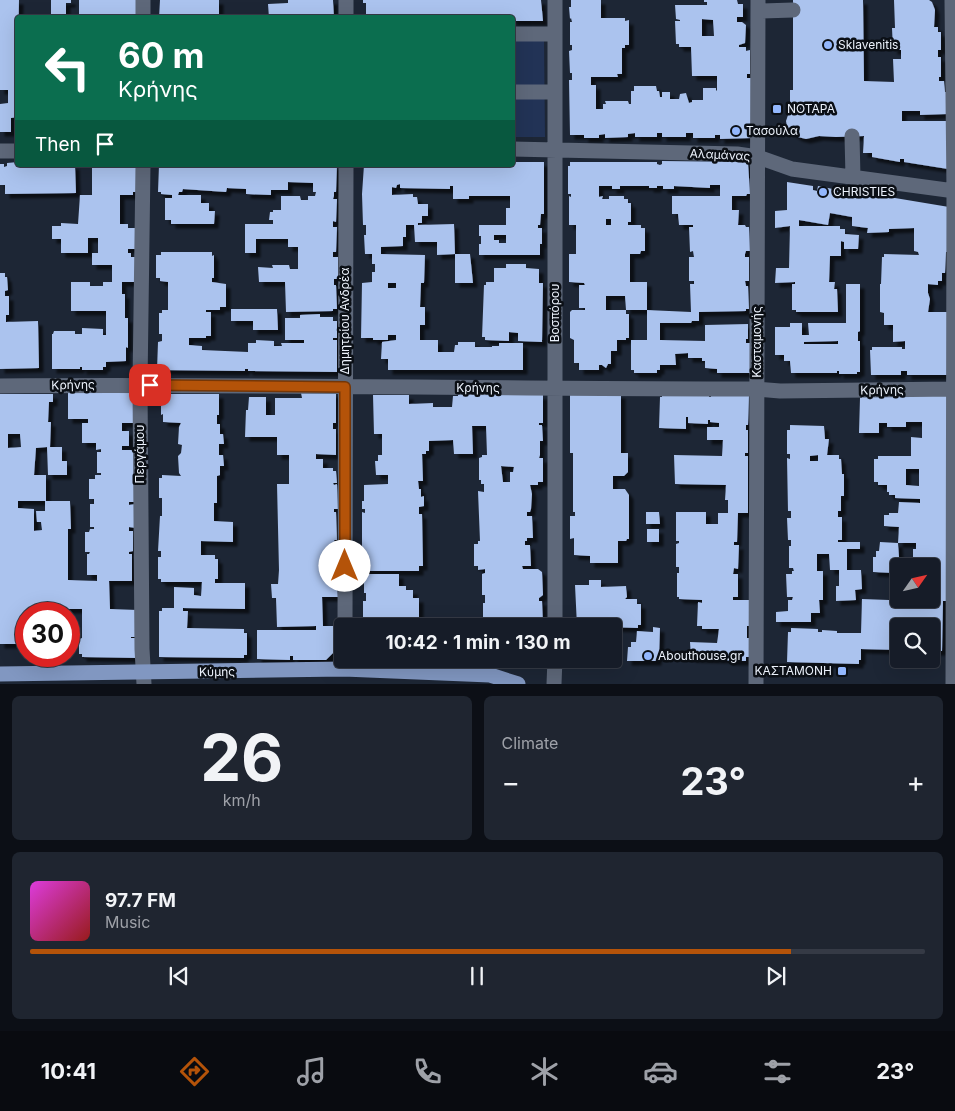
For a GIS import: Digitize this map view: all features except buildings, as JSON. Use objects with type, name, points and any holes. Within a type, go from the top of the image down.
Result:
[{"type":"main road","name":"Κύμης","points":[[0,674],[144,678],[334,665]]},
{"type":"main road","name":"Κύμης","points":[[397,668],[490,675],[518,684]]},
{"type":"street","points":[[143,0],[143,15]]},
{"type":"street","points":[[346,0],[346,15]]},
{"type":"street","name":"Βοσπόρου","points":[[554,618],[555,0]]},
{"type":"street","points":[[952,0],[954,191],[953,684]]},
{"type":"street","points":[[758,5],[793,10]]},
{"type":"street","name":"Κασταμονής","points":[[756,684],[758,5]]},
{"type":"street","points":[[515,34],[555,34]]},
{"type":"street","points":[[515,92],[555,92]]},
{"type":"street","points":[[852,136],[854,177]]},
{"type":"street","name":"Αλαμάνας","points":[[515,149],[737,154],[758,157],[792,169],[954,191]]},
{"type":"street","points":[[0,151],[15,151]]},
{"type":"street","name":"Περγάμου","points":[[143,167],[140,385],[142,649],[144,678]]},
{"type":"street","name":"Δημητρίου Ανδρέα","points":[[344,618],[346,167]]},
{"type":"street","name":"Κρήνης","points":[[0,386],[140,385],[757,389],[780,391],[954,389]]},
{"type":"street","points":[[554,668],[554,684]]},
{"type":"shaded area","points":[[515,39],[544,39],[545,137],[515,137]]},
{"type":"place","name":"Sklavenitis","points":[[828,45]]},
{"type":"place","name":"ΝΟΤΑΡΑ","points":[[777,109]]},
{"type":"place","name":"Τασούλα","points":[[736,131]]},
{"type":"place","name":"CHRISTIES","points":[[823,192]]},
{"type":"place","name":"Abouthouse.gr","points":[[648,656]]},
{"type":"place","name":"ΚΑΣΤΑΜΟΝΗ","points":[[842,671]]},
{"type":"route","points":[[150,385],[345,387],[345,566]]}]
